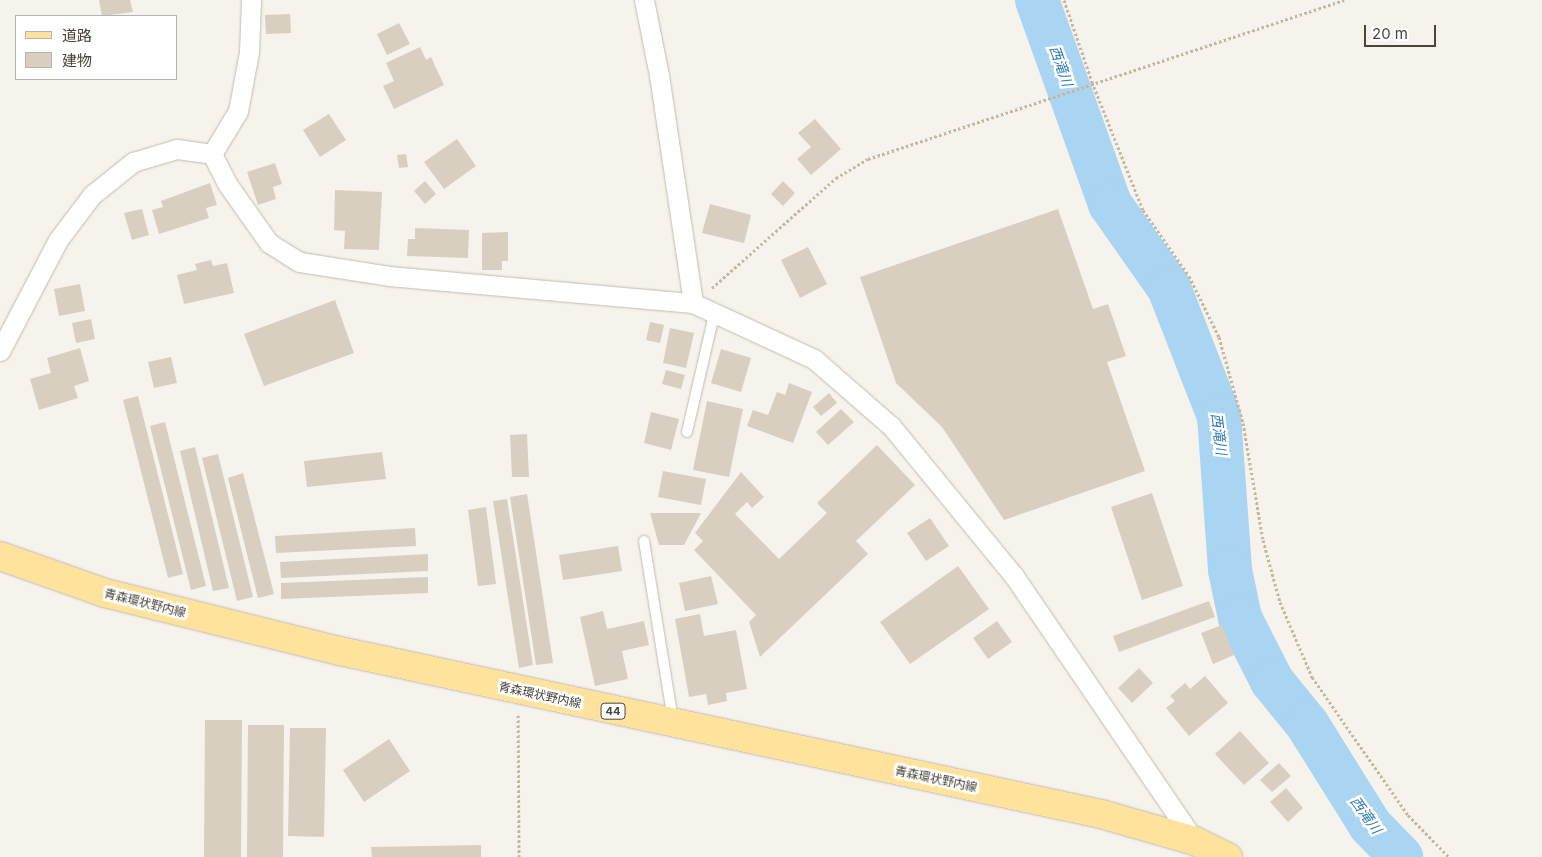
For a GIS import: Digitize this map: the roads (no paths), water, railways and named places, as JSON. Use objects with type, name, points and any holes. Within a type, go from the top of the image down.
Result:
[{"type":"main road","name":"青森環状野内線","points":[[0,556],[105,593],[340,652],[1101,814],[1195,841],[1228,857]]},
{"type":"street","points":[[212,154],[238,111],[249,52],[251,0]]},
{"type":"street","points":[[644,0],[659,74],[693,303]]},
{"type":"street","points":[[0,351],[58,240],[92,195],[133,162],[176,149],[212,154]]},
{"type":"street","points":[[212,154],[228,185],[269,243],[300,262],[389,276],[693,303],[714,315],[750,326],[814,359],[892,427],[1014,576],[1195,841]]},
{"type":"lane","points":[[687,432],[714,315]]},
{"type":"lane","points":[[644,541],[674,724]]},
{"type":"waterway","name":"西滝川","points":[[1037,0],[1110,204],[1169,288],[1219,416],[1230,570],[1240,618],[1272,681],[1307,724],[1370,825],[1401,857]]}]
